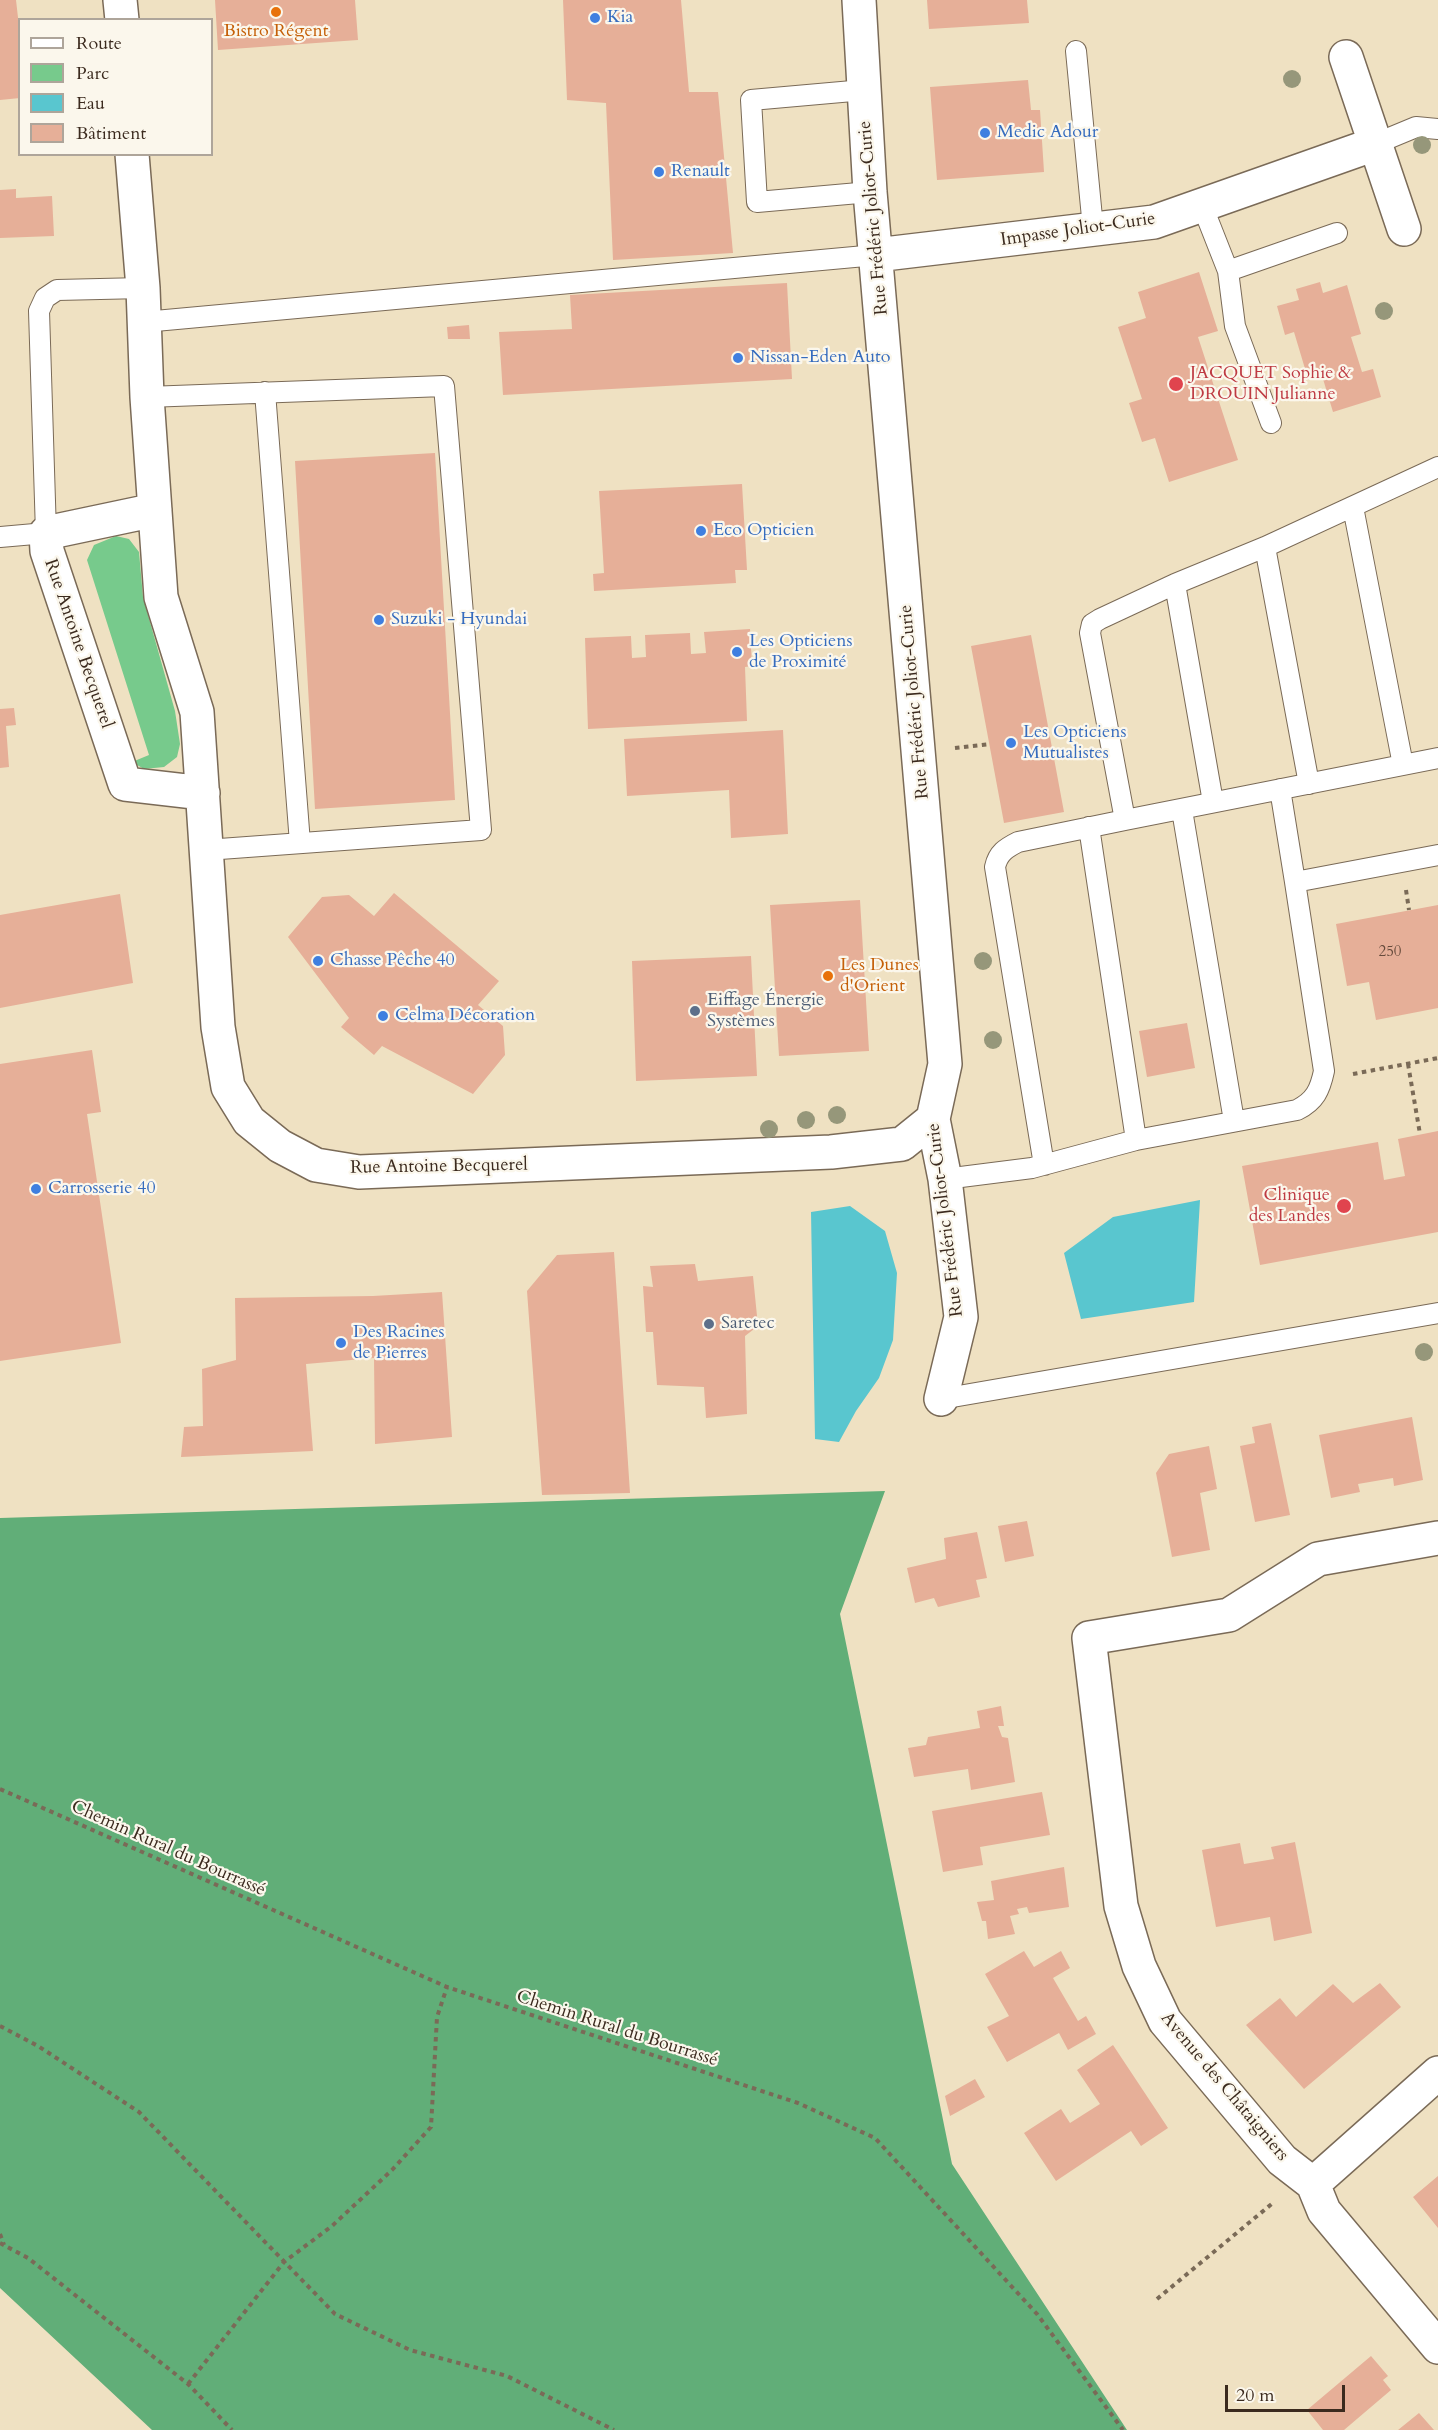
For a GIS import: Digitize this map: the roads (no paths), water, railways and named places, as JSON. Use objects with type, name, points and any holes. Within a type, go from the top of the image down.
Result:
[{"type":"street","points":[[120,0],[122,18]]},
{"type":"street","name":"Rue Frédéric Joliot-Curie","points":[[859,0],[870,192],[945,1064],[933,1119],[945,1179],[961,1317],[941,1400]]},
{"type":"street","points":[[1346,57],[1404,229]]},
{"type":"street","name":"Impasse Joliot-Curie","points":[[876,255],[1154,222],[1375,144]]},
{"type":"street","name":"Rue Antoine Becquerel","points":[[132,156],[143,288],[147,397],[161,597],[197,712],[218,1027],[228,1087],[249,1121],[280,1146],[316,1165],[359,1172],[831,1152],[902,1144],[933,1119]]},
{"type":"street","name":"Rue Antoine Becquerel","points":[[155,510],[46,533],[47,551],[125,784],[203,793]]},
{"type":"street","name":"Avenue des Châtaigniers","points":[[1438,1538],[1318,1559],[1229,1615],[1089,1638],[1120,1906],[1139,1966],[1165,2021],[1282,2160],[1313,2184],[1324,2211],[1438,2347]]},
{"type":"street","points":[[1313,2184],[1438,2073]]},
{"type":"lane","points":[[1076,51],[1093,228]]},
{"type":"lane","points":[[864,90],[751,100],[754,168],[757,202],[870,192]]},
{"type":"lane","points":[[1375,144],[1416,127],[1438,129]]},
{"type":"lane","points":[[1202,205],[1228,271],[1235,326],[1271,423]]},
{"type":"lane","points":[[1228,271],[1337,233]]},
{"type":"lane","points":[[144,321],[876,255]]},
{"type":"lane","points":[[0,537],[46,533],[39,311],[45,298],[57,290],[143,288]]},
{"type":"lane","points":[[147,397],[444,386],[481,830],[206,850]]},
{"type":"lane","points":[[265,392],[300,843]]},
{"type":"lane","points":[[1125,820],[1090,633],[1092,624],[1175,584],[1265,547],[1438,467]]},
{"type":"lane","points":[[1353,507],[1403,765]]},
{"type":"lane","points":[[1265,547],[1309,784]]},
{"type":"lane","points":[[1175,584],[1214,802]]},
{"type":"lane","points":[[1044,1165],[995,867],[997,858],[1003,851],[1018,842],[1438,758]]},
{"type":"lane","points":[[945,1179],[1044,1165],[1136,1140],[1297,1110],[1309,1104],[1318,1092],[1324,1071],[1281,789]]},
{"type":"lane","points":[[1182,810],[1234,1121]]},
{"type":"lane","points":[[1089,828],[1136,1140]]},
{"type":"lane","points":[[1295,882],[1438,855]]},
{"type":"lane","points":[[941,1400],[1438,1313]]},
{"type":"water","points":[[1200,1200],[1194,1302],[1081,1319],[1064,1253],[1113,1217]]},
{"type":"water","points":[[850,1206],[885,1231],[897,1273],[893,1340],[879,1378],[856,1411],[839,1442],[815,1439],[811,1212]]},
{"type":"place","name":"Bistro Régent","points":[[276,12]]},
{"type":"place","name":"Kia","points":[[595,18]]},
{"type":"place","name":"Medic Adour","points":[[985,133]]},
{"type":"place","name":"Renault","points":[[659,172]]},
{"type":"place","name":"Nissan-Eden Auto","points":[[738,358]]},
{"type":"place","name":"JACQUET Sophie & DROUIN Julianne","points":[[1176,384]]},
{"type":"place","name":"Eco Opticien","points":[[701,531]]},
{"type":"place","name":"Suzuki - Hyundai","points":[[379,620]]},
{"type":"place","name":"Les Opticiens de Proximité","points":[[737,652]]},
{"type":"place","name":"Les Opticiens Mutualistes","points":[[1011,743]]},
{"type":"place","name":"Chasse Pêche 40","points":[[318,961]]},
{"type":"place","name":"Les Dunes d'Orient","points":[[828,976]]},
{"type":"place","name":"Eiffage Énergie Systèmes","points":[[695,1011]]},
{"type":"place","name":"Celma Décoration","points":[[383,1016]]},
{"type":"place","name":"Carrosserie 40","points":[[36,1189]]},
{"type":"place","name":"Clinique des Landes","points":[[1344,1206]]},
{"type":"place","name":"Saretec","points":[[709,1324]]},
{"type":"place","name":"Des Racines de Pierres","points":[[341,1343]]}]
